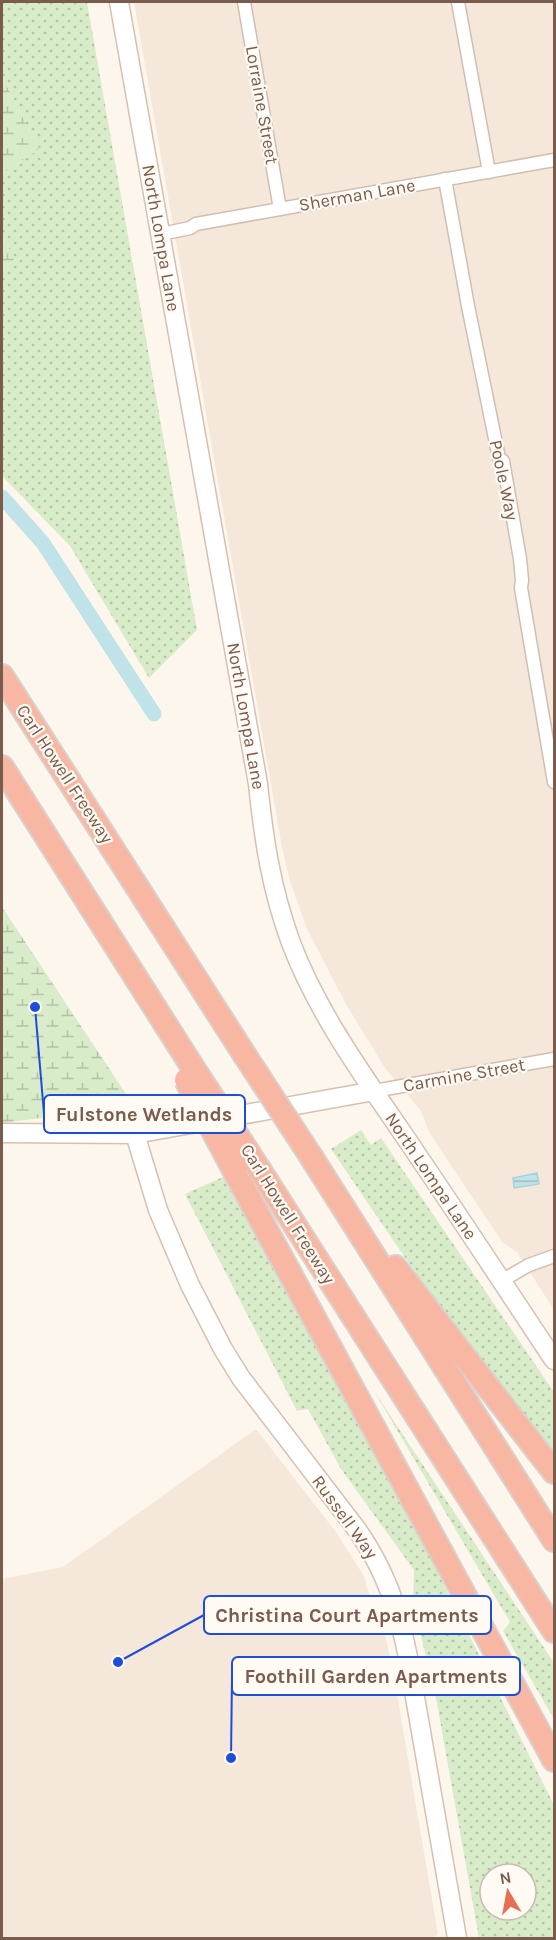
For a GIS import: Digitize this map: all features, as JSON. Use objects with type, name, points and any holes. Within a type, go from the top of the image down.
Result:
[{"type":"highway","name":"Carl Howell Freeway","points":[[2,676],[555,1540]]},
{"type":"highway","points":[[2,767],[164,1020],[236,1174],[555,1760]]},
{"type":"highway","name":"Carl Howell Freeway","points":[[184,1064],[259,1169],[555,1631]]},
{"type":"highway","points":[[312,1158],[449,1339],[555,1472]]},
{"type":"street","name":"North Lompa Lane","points":[[119,2],[258,784],[265,850],[284,923],[303,970],[374,1091],[555,1360]]},
{"type":"street","name":"Lorraine Street","points":[[244,2],[280,208]]},
{"type":"street","points":[[458,2],[489,172]]},
{"type":"street","name":"Sherman Lane","points":[[161,234],[190,228],[196,224],[280,208],[555,160]]},
{"type":"street","name":"Poole Way","points":[[445,179],[499,458],[503,460],[520,559],[521,588],[555,782]]},
{"type":"street","name":"Carmine Street","points":[[374,1091],[555,1059]]},
{"type":"street","points":[[2,1133],[135,1134],[374,1091]]},
{"type":"street","name":"Russell Way","points":[[135,1134],[158,1210],[190,1284],[223,1349],[241,1378],[358,1531],[386,1579],[398,1613],[408,1657],[457,1938]]},
{"type":"street","points":[[501,1281],[534,1263],[555,1256]]},
{"type":"shaded area","points":[[134,2],[554,2],[554,1310],[517,1252],[503,1243],[470,1194],[429,1132],[421,1111],[385,1068],[347,1006],[307,929],[290,881],[282,847]]},
{"type":"shaded area","points":[[256,1429],[336,1532],[364,1576],[383,1627],[392,1665],[438,1934],[433,1938],[2,1938],[2,1579],[63,1567]]},
{"type":"green space","points":[[2,2],[87,2],[197,630],[149,678],[70,546],[2,476],[2,270],[16,259],[2,238],[2,174],[39,149],[2,77]]},
{"type":"green space","points":[[2,77],[39,149],[2,174]]},
{"type":"green space","points":[[2,238],[16,259],[2,270]]},
{"type":"green space","points":[[2,907],[134,1106],[2,1123]]},
{"type":"green space","points":[[361,1130],[371,1145],[381,1138],[554,1392],[554,1452],[425,1287],[331,1149]]},
{"type":"green space","points":[[223,1177],[418,1533],[554,1805],[554,1938],[479,1938],[436,1698],[413,1603],[414,1570],[341,1469],[308,1409],[297,1411],[185,1194]]},
{"type":"green space","points":[[374,1391],[554,1663],[554,1719],[503,1631],[510,1622]]},
{"type":"water","points":[[537,1173],[539,1184],[514,1188],[513,1178]]},
{"type":"waterway","points":[[2,497],[43,543],[154,714]]},
{"type":"place","name":"Fulstone Wetlands","points":[[35,1007]]},
{"type":"place","name":"Christina Court Apartments","points":[[118,1662]]},
{"type":"place","name":"Foothill Garden Apartments","points":[[231,1758]]}]
